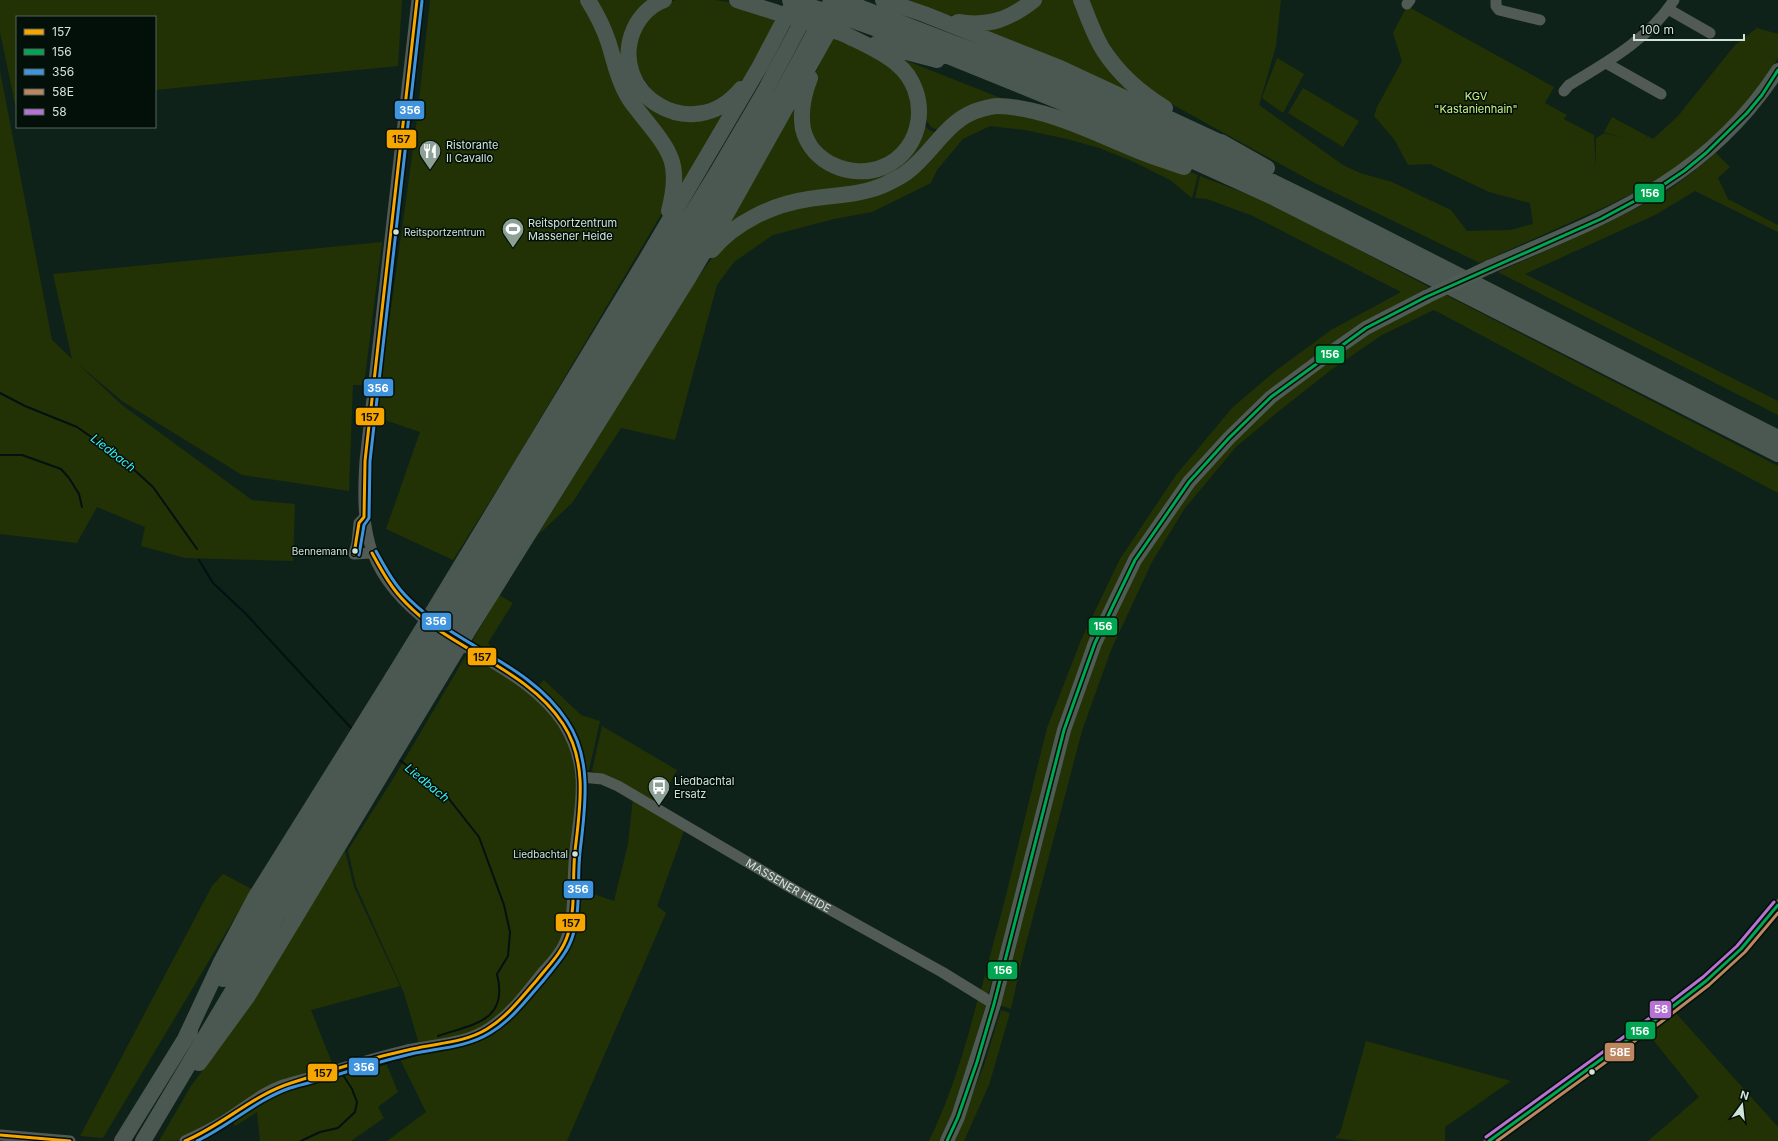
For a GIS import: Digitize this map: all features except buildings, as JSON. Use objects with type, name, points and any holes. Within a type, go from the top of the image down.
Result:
[{"type":"highway","points":[[450,623],[649,254],[667,218],[674,191],[675,179],[672,160],[664,143],[627,95],[619,76],[608,40],[600,21],[588,0]]},
{"type":"highway","points":[[664,0],[649,9],[638,20],[632,35],[629,49],[631,68],[638,85],[649,100],[667,111],[689,116],[709,112],[734,97],[760,66]]},
{"type":"highway","points":[[737,0],[891,49],[998,76]]},
{"type":"highway","points":[[790,0],[852,9],[1057,83],[1199,146],[1338,214],[1778,438]]},
{"type":"highway","points":[[649,254],[760,66],[795,0]]},
{"type":"highway","points":[[122,1141],[185,1039],[274,909],[450,623],[766,89],[813,0]]},
{"type":"highway","points":[[143,1141],[155,1120],[215,1042],[247,997],[274,909],[450,623],[729,183],[781,95],[832,0]]},
{"type":"highway","points":[[838,0],[916,43],[1081,110],[1275,198],[1778,454]]},
{"type":"highway","points":[[883,0],[924,14],[1060,68],[1230,147]]},
{"type":"highway","points":[[924,14],[968,23],[983,23],[1010,17],[1034,0]]},
{"type":"highway","points":[[1081,0],[1093,31],[1104,52],[1130,81],[1156,103],[1274,173],[1338,214]]},
{"type":"highway","points":[[450,623],[689,277],[824,41],[852,9]]},
{"type":"highway","points":[[824,41],[807,84],[804,99],[803,127],[806,138],[812,148],[832,165],[858,172],[870,171],[883,167],[893,162],[904,153],[914,138],[918,127],[920,113],[916,89],[898,64],[870,47],[844,34]]},
{"type":"highway","points":[[689,277],[713,248],[743,223],[778,206],[806,199],[852,194],[884,185],[907,172],[950,126],[974,112],[996,106],[1028,110],[1079,126],[1144,153],[1275,198]]},
{"type":"main road","points":[[947,1141],[958,1117],[994,1004],[1064,730],[1095,643],[1135,560],[1189,482],[1229,438],[1271,397],[1366,328],[1489,267],[1601,219],[1657,189],[1678,175],[1706,153],[1747,113],[1762,95],[1778,70]]},
{"type":"street","points":[[185,1141],[230,1117],[270,1090],[378,1057],[418,1047],[458,1041],[478,1034],[490,1027],[515,1007],[560,951],[568,934],[571,918],[574,860],[581,806],[581,777],[578,757],[572,740],[562,722],[552,709],[519,680],[442,633],[413,611],[387,583],[377,566],[372,553],[364,517],[365,461],[417,0]]},
{"type":"street","points":[[1496,0],[1496,6],[1499,10],[1540,20]]},
{"type":"street","points":[[1564,90],[1568,85],[1627,49],[1647,31],[1671,4],[1710,33]]},
{"type":"street","points":[[1606,63],[1661,94]]},
{"type":"street","points":[[364,517],[359,523],[357,543],[354,554],[372,553]]},
{"type":"street","name":"MASSENER HEIDE","points":[[581,777],[602,779],[618,786],[793,889],[942,972],[994,1004]]},
{"type":"street","points":[[1489,1141],[1706,982],[1741,949],[1778,905]]},
{"type":"street","points":[[0,1135],[70,1141]]},
{"type":"green space","points":[[0,0],[402,0],[398,66],[156,90],[156,16],[16,16],[16,104],[0,32]]},
{"type":"green space","name":"Reitsportzentrum Massener Heide","points":[[430,0],[579,0],[587,10],[668,166],[665,208],[509,471],[453,560],[386,529],[420,432],[376,417],[416,127]]},
{"type":"green space","points":[[590,0],[658,0],[646,8],[628,69],[667,113],[736,98],[678,191]]},
{"type":"green space","points":[[676,0],[715,0],[728,2],[776,19],[752,68],[731,94],[691,110],[656,97],[636,67],[635,51],[644,23],[664,4]]},
{"type":"green space","points":[[905,0],[1022,0],[1004,12],[978,18],[965,18],[942,13]]},
{"type":"green space","points":[[1039,0],[1077,0],[1145,98],[980,29]]},
{"type":"green space","name":"KGV \"Kastanienhain\"","points":[[1089,0],[1281,0],[1276,46],[1259,105],[1343,165],[1360,173],[1392,182],[1451,210],[1467,231],[1510,230],[1533,224],[1530,203],[1489,192],[1430,164],[1408,165],[1394,139],[1374,116],[1377,107],[1402,61],[1393,33],[1407,6],[1554,87],[1545,103],[1567,115],[1564,119],[1594,135],[1596,168],[1596,138],[1605,133],[1628,139],[1604,132],[1612,117],[1647,136],[1644,141],[1648,136],[1653,139],[1678,116],[1735,45],[1757,28],[1778,34],[1778,58],[1747,101],[1722,129],[1690,157],[1657,181],[1607,206],[1480,263],[1313,182],[1175,106],[1150,89],[1131,73],[1117,56],[1099,28]]},
{"type":"green space","points":[[832,37],[882,57],[912,89],[910,136],[881,165],[833,162],[806,128],[810,85]]},
{"type":"green space","points":[[897,57],[1016,104],[938,130],[931,127],[923,116]]},
{"type":"green space","points":[[1277,58],[1304,74],[1283,113],[1262,98]]},
{"type":"green space","points":[[0,71],[52,340],[72,359],[53,274],[382,242],[364,385],[353,385],[349,491],[242,475],[122,401],[78,364],[122,405],[252,500],[295,504],[293,561],[185,558],[141,546],[145,527],[97,507],[77,543],[0,534]]},
{"type":"green space","points":[[1303,88],[1359,121],[1343,147],[1288,113]]},
{"type":"green space","points":[[797,99],[807,150],[871,175],[924,125],[929,130],[940,134],[926,149],[883,182],[804,196],[718,240]]},
{"type":"green space","points":[[1028,112],[1198,175],[1192,198],[1170,180],[1132,161],[1099,148],[1025,130],[990,126],[963,139],[937,170],[931,183],[872,212],[834,219],[773,235],[734,262],[717,285],[675,440],[621,428],[572,503],[537,536],[693,284],[727,240],[779,210],[885,188],[975,115]]},
{"type":"green space","points":[[1716,153],[1730,167],[1718,178],[1728,199],[1778,225],[1778,232],[1695,191],[1657,214],[1525,274],[1778,401],[1778,415],[1498,272],[1586,233],[1649,201],[1676,185]]},
{"type":"green space","points":[[1200,176],[1272,204],[1429,287],[1376,316],[1184,480],[1091,641],[987,998],[980,994],[1047,728],[1081,640],[1120,559],[1176,475],[1232,408],[1274,372],[1331,330],[1401,292],[1253,216],[1207,199],[1195,198]]},
{"type":"green space","points":[[1446,295],[1778,466],[1778,493],[1434,310],[1382,335],[1331,370],[1236,447],[1185,508],[1152,562],[1111,650],[1082,731],[1023,955],[1011,1009],[997,1004],[1069,732],[1099,645],[1141,558],[1192,487],[1275,399],[1381,326]]},
{"type":"green space","points":[[499,595],[513,603],[488,643],[498,654],[493,660],[470,645]]},
{"type":"green space","points":[[468,652],[517,683],[550,711],[565,734],[579,778],[569,917],[562,942],[513,1005],[478,1031],[419,1044],[404,993],[356,886],[348,850],[396,774]]},
{"type":"green space","points":[[544,680],[581,715],[600,721],[589,770],[584,769],[579,749],[535,689]]},
{"type":"green space","points":[[602,726],[677,770],[657,807],[592,771]]},
{"type":"green space","points":[[633,797],[685,828],[657,906],[666,913],[567,1141],[387,1141],[426,1112],[398,1055],[479,1037],[563,953],[576,888],[614,901],[628,844]]},
{"type":"green space","points":[[345,851],[354,887],[400,986],[311,1010],[334,1068],[282,1083],[229,1114],[180,1140],[159,1141],[191,1086],[221,1046]]},
{"type":"green space","points":[[223,874],[252,889],[103,1138],[80,1136],[212,886]]},
{"type":"green space","points":[[978,998],[987,1003],[951,1117],[941,1141],[929,1141],[957,1071]]},
{"type":"green space","points":[[1001,1010],[1010,1013],[989,1085],[964,1141],[954,1141],[984,1065]]},
{"type":"green space","points":[[1674,1011],[1778,1127],[1778,1141],[1648,1141],[1699,1097],[1647,1032]]},
{"type":"green space","points":[[1366,1041],[1511,1081],[1445,1127],[1445,1141],[1358,1141],[1335,1138],[1340,1133]]},
{"type":"green space","points":[[384,1058],[398,1092],[378,1107],[384,1118],[351,1141],[260,1141],[257,1112],[235,1126],[231,1119],[270,1093]]},
{"type":"waterway","name":"Liedbach","points":[[0,393],[25,406],[77,427],[120,457],[153,487],[197,549]]},
{"type":"waterway","points":[[0,455],[22,455],[61,469],[69,478],[79,494],[82,507]]},
{"type":"waterway","name":"Liedbach","points":[[199,560],[213,583],[246,614],[352,729]]},
{"type":"waterway","name":"Liedbach","points":[[398,759],[427,780],[449,799],[479,837],[504,905],[510,932],[508,956],[497,974],[499,990],[498,1002],[493,1011],[486,1018],[476,1024],[438,1036]]},
{"type":"waterway","name":"Liedbach","points":[[398,1060],[431,1051]]},
{"type":"waterway","name":"Liedbach","points":[[355,1072],[390,1062]]},
{"type":"waterway","name":"Liedbach","points":[[301,1141],[320,1132],[338,1128],[355,1112],[357,1102],[352,1089],[343,1075],[349,1073]]},
{"type":"transit line","name":"157","points":[[354,554],[359,523],[364,517],[365,461],[417,0]]},
{"type":"transit line","name":"356","points":[[359,555],[364,525],[369,518],[370,461],[422,1]]},
{"type":"transit line","name":"156","points":[[947,1141],[958,1117],[977,1062],[994,1004],[1064,730],[1095,643],[1135,560],[1189,482],[1229,438],[1271,397],[1366,328],[1426,297],[1601,219],[1657,189],[1684,171],[1706,153],[1747,113],[1762,95],[1778,70]]},
{"type":"transit line","name":"356","points":[[197,1141],[266,1099],[290,1088],[372,1064],[415,1053],[463,1044],[481,1038],[498,1028],[512,1016],[556,965],[571,942],[577,914],[579,862],[585,801],[584,768],[581,752],[575,736],[567,721],[552,701],[533,685],[492,656],[449,630],[410,600],[395,583],[376,551]]},
{"type":"transit line","name":"157","points":[[185,1141],[212,1127],[251,1102],[277,1088],[381,1056],[460,1040],[478,1034],[508,1013],[559,953],[566,941],[572,913],[574,861],[580,802],[579,770],[571,739],[563,724],[548,705],[530,688],[509,673],[444,634],[406,603],[391,585],[372,553]]},
{"type":"transit line","name":"58","points":[[1486,1137],[1655,1014],[1703,977],[1737,946],[1774,902]]},
{"type":"transit line","name":"156","points":[[1489,1141],[1658,1018],[1706,981],[1741,949],[1778,905]]},
{"type":"transit line","name":"58E","points":[[1497,1141],[1661,1022],[1709,985],[1745,952],[1778,913]]},
{"type":"transit line","name":"157","points":[[0,1135],[70,1141]]},
{"type":"place","name":"Ristorante Il Cavallo","points":[[430,170]]},
{"type":"place","name":"Reitsportzentrum","points":[[396,232]]},
{"type":"place","name":"Reitsportzentrum Massener Heide","points":[[513,248]]},
{"type":"place","name":"Bennemann","points":[[355,551]]},
{"type":"place","name":"Liedbachtal Ersatz","points":[[659,806]]},
{"type":"place","name":"Liedbachtal","points":[[575,854]]}]
